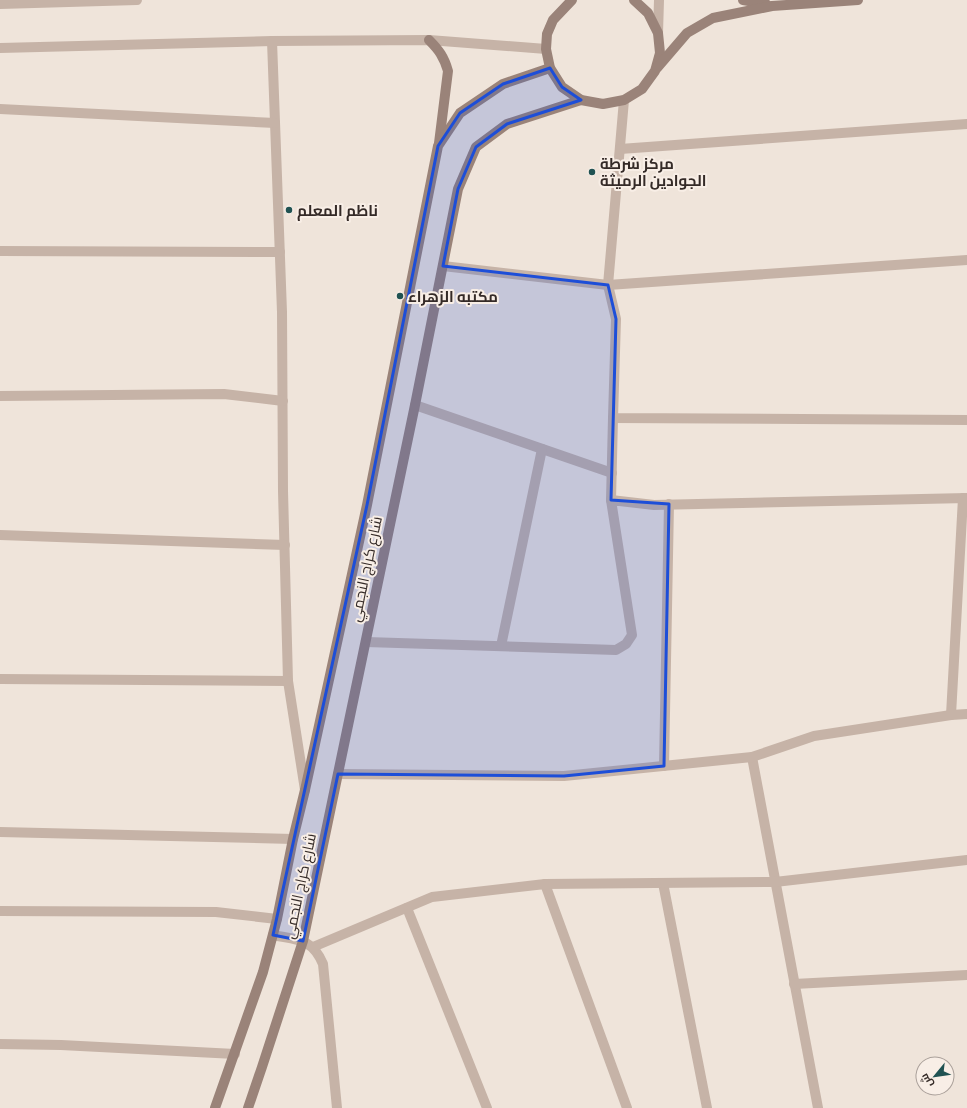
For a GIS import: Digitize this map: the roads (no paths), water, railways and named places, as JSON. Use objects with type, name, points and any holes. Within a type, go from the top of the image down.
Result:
[{"type":"main road","points":[[572,0],[553,20],[547,34],[546,49],[550,68],[562,87],[581,100],[602,104],[624,100],[642,89],[686,33],[713,18],[772,6],[858,0]]},
{"type":"main road","points":[[634,0],[648,13],[658,33],[660,53],[655,71]]},
{"type":"main road","points":[[743,0],[772,6]]},
{"type":"main road","points":[[215,1108],[263,972],[273,935],[367,505],[438,146],[448,71],[445,61],[439,51],[429,40]]},
{"type":"main road","points":[[438,146],[460,113],[503,84],[550,68]]},
{"type":"main road","name":"شارع كراج النجمي","points":[[248,1108],[303,941],[415,405],[458,189],[476,147],[508,124],[581,100]]},
{"type":"street","points":[[0,4],[137,0]]},
{"type":"street","points":[[658,33],[660,0]]},
{"type":"street","points":[[0,48],[272,41],[429,40],[546,49]]},
{"type":"street","points":[[272,41],[282,312],[283,491],[288,681],[305,790]]},
{"type":"street","points":[[366,642],[616,650],[626,644],[632,635],[611,500],[616,319],[608,285],[624,100]]},
{"type":"street","points":[[0,109],[275,123]]},
{"type":"street","points":[[620,149],[967,124]]},
{"type":"street","points":[[0,251],[280,252]]},
{"type":"street","points":[[442,266],[608,285],[967,260]]},
{"type":"street","points":[[0,396],[224,394],[283,401]]},
{"type":"street","points":[[415,405],[612,473]]},
{"type":"street","points":[[613,418],[967,420]]},
{"type":"street","points":[[501,646],[542,449]]},
{"type":"street","points":[[611,500],[654,505],[965,498],[951,715]]},
{"type":"street","points":[[664,766],[669,504]]},
{"type":"street","points":[[0,535],[284,545]]},
{"type":"street","points":[[0,679],[288,681]]},
{"type":"street","points":[[338,774],[564,776],[752,757],[814,736],[951,715],[967,714]]},
{"type":"street","points":[[752,757],[818,1108]]},
{"type":"street","points":[[0,832],[293,839]]},
{"type":"street","points":[[313,947],[432,897],[545,884],[775,882],[967,860]]},
{"type":"street","points":[[663,883],[707,1108]]},
{"type":"street","points":[[545,884],[627,1108]]},
{"type":"street","points":[[407,908],[487,1108]]},
{"type":"street","points":[[0,911],[216,912],[277,919]]},
{"type":"street","points":[[273,935],[303,941],[313,947],[323,964],[337,1108]]},
{"type":"street","points":[[794,984],[967,975]]},
{"type":"street","points":[[0,1044],[61,1045],[235,1054]]},
{"type":"place","name":"مركز شرطة الجوادين الرميثة","points":[[592,172]]},
{"type":"place","name":"ناظم المعلم","points":[[289,210]]},
{"type":"place","name":"مكتبه الزهراء","points":[[400,296]]}]
